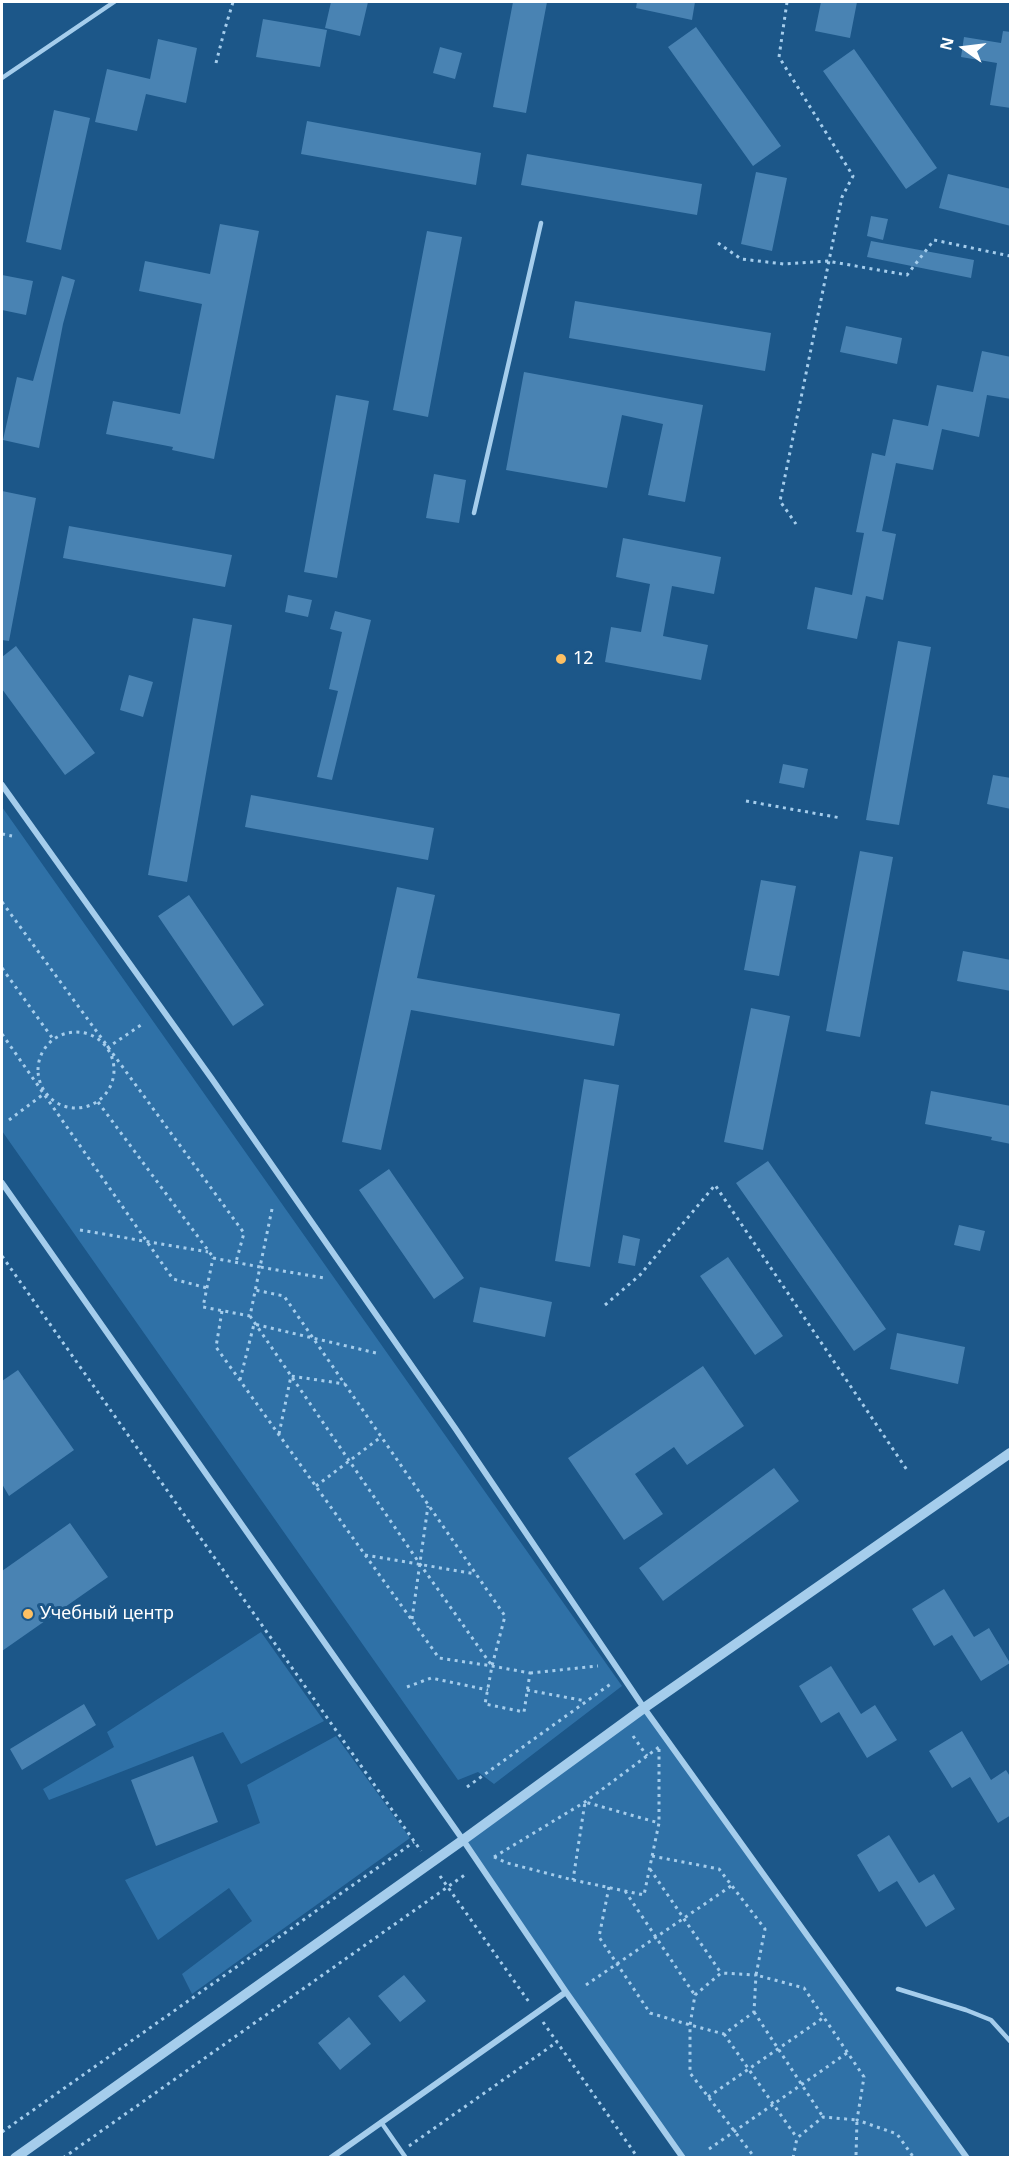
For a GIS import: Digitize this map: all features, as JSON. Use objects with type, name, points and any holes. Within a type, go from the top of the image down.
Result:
[{"type":"street","points":[[2,785],[212,1079],[401,1350],[644,1708],[967,2157]]},
{"type":"street","points":[[2,1183],[683,2157]]},
{"type":"street","points":[[15,2157],[463,1840],[644,1708],[1011,1453]]},
{"type":"street","points":[[331,2157],[566,1992]]},
{"type":"lane","points":[[2,78],[114,2]]},
{"type":"lane","points":[[474,513],[541,223]]},
{"type":"lane","points":[[898,1989],[991,2020],[1011,2041]]},
{"type":"lane","points":[[381,2122],[406,2157]]},
{"type":"path","points":[[216,63],[233,2]]},
{"type":"path","points":[[787,2],[779,57],[853,176],[842,196],[827,261],[780,501],[796,524]]},
{"type":"path","points":[[718,243],[741,259],[784,264],[827,261],[907,275],[934,240],[1011,256]]},
{"type":"path","points":[[746,801],[842,818]]},
{"type":"path","points":[[2,834],[12,836]]},
{"type":"path","points":[[2,902],[244,1233],[236,1262]]},
{"type":"path","points":[[2,968],[53,1039]]},
{"type":"path","points":[[107,1048],[144,1023]]},
{"type":"path","points":[[82,1032],[99,1039],[107,1048],[113,1059],[112,1082],[107,1093],[98,1102],[76,1109],[64,1107],[53,1102],[45,1093],[38,1076],[39,1058],[44,1047],[53,1039],[64,1033],[82,1032]]},
{"type":"path","points":[[2,1034],[173,1279],[207,1288]]},
{"type":"path","points":[[9,1120],[45,1093]]},
{"type":"path","points":[[98,1102],[213,1258],[203,1306],[250,1316]]},
{"type":"path","points":[[605,1305],[640,1275],[715,1185],[908,1470]]},
{"type":"path","points":[[272,1209],[250,1316],[492,1666]]},
{"type":"path","points":[[80,1230],[209,1252]]},
{"type":"path","points":[[2,1256],[421,1851]]},
{"type":"path","points":[[213,1258],[324,1278]]},
{"type":"path","points":[[255,1290],[284,1296],[505,1616],[485,1704],[524,1712],[530,1673]]},
{"type":"path","points":[[222,1311],[216,1347],[439,1658],[530,1673],[598,1666]]},
{"type":"path","points":[[240,1380],[254,1324]]},
{"type":"path","points":[[254,1324],[376,1353]]},
{"type":"path","points":[[291,1376],[345,1384]]},
{"type":"path","points":[[279,1434],[291,1376]]},
{"type":"path","points":[[316,1486],[381,1437]]},
{"type":"path","points":[[412,1620],[428,1505]]},
{"type":"path","points":[[365,1555],[476,1574]]},
{"type":"path","points":[[407,1687],[430,1678],[488,1690]]},
{"type":"path","points":[[466,1787],[612,1683]]},
{"type":"path","points":[[527,1690],[586,1701]]},
{"type":"path","points":[[633,1736],[647,1756]]},
{"type":"path","points":[[659,1747],[659,1823],[644,1894],[573,1880],[507,1863],[494,1857],[585,1802],[659,1747]]},
{"type":"path","points":[[585,1802],[659,1823]]},
{"type":"path","points":[[573,1880],[585,1802]]},
{"type":"path","points":[[2,2132],[414,1842]]},
{"type":"path","points":[[652,1857],[719,1869],[765,1929],[756,1975],[754,2012],[823,2117]]},
{"type":"path","points":[[650,1869],[721,1974]]},
{"type":"path","points":[[63,2157],[466,1874]]},
{"type":"path","points":[[440,1876],[529,2001]]},
{"type":"path","points":[[586,1985],[731,1885]]},
{"type":"path","points":[[609,1887],[599,1936],[650,2013],[724,2034],[797,2138]]},
{"type":"path","points":[[625,1891],[695,1995]]},
{"type":"path","points":[[755,2157],[690,2073],[690,2025],[695,1995],[721,1974],[756,1975],[804,1989],[864,2077],[857,2120],[856,2157]]},
{"type":"path","points":[[724,2034],[754,2012]]},
{"type":"path","points":[[708,2097],[823,2018]]},
{"type":"path","points":[[542,2021],[638,2157]]},
{"type":"path","points":[[401,2151],[557,2042]]},
{"type":"path","points":[[709,2149],[847,2053]]},
{"type":"path","points":[[794,2157],[797,2138],[823,2117],[857,2120],[897,2134],[914,2157]]},
{"type":"shaded area","points":[[2,807],[622,1686],[494,1784],[478,1772],[458,1780],[2,1131]]},
{"type":"shaded area","points":[[261,1632],[324,1721],[241,1764],[223,1732],[49,1800],[43,1789],[114,1747],[107,1732]]},
{"type":"shaded area","points":[[644,1708],[967,2157],[683,2157],[463,1840]]},
{"type":"shaded area","points":[[336,1736],[410,1838],[192,1994],[182,1974],[252,1921],[229,1888],[158,1940],[125,1880],[260,1823],[247,1785]]},
{"type":"building","points":[[331,2],[368,2],[360,36],[325,28]]},
{"type":"building","points":[[513,2],[547,2],[526,113],[493,107]]},
{"type":"building","points":[[637,2],[695,2],[692,20],[636,8]]},
{"type":"building","points":[[821,2],[857,2],[850,38],[815,31]]},
{"type":"building","points":[[263,19],[327,30],[320,67],[256,57]]},
{"type":"building","points":[[696,27],[781,146],[753,166],[668,47]]},
{"type":"building","points":[[1003,31],[1011,32],[1011,108],[990,105],[997,63],[961,57],[964,37],[1001,43]]},
{"type":"building","points":[[158,39],[197,48],[186,103],[146,94],[137,131],[95,122],[107,69],[150,79]]},
{"type":"building","points":[[440,47],[462,53],[455,79],[433,73]]},
{"type":"building","points":[[854,49],[937,168],[906,189],[823,71]]},
{"type":"building","points":[[54,110],[90,118],[61,250],[26,242]]},
{"type":"building","points":[[307,121],[481,153],[476,185],[301,154]]},
{"type":"building","points":[[527,154],[702,184],[697,215],[521,185]]},
{"type":"building","points":[[756,172],[787,178],[772,251],[741,244]]},
{"type":"building","points":[[948,174],[1011,189],[1011,226],[939,208]]},
{"type":"building","points":[[871,216],[888,219],[883,240],[867,236]]},
{"type":"building","points":[[220,224],[259,231],[214,459],[172,450],[173,447],[106,434],[113,401],[180,414],[202,304],[139,291],[145,261],[210,274]]},
{"type":"building","points":[[427,231],[462,237],[428,417],[393,410]]},
{"type":"building","points":[[871,241],[974,260],[971,278],[867,257]]},
{"type":"building","points":[[2,275],[33,281],[26,315],[2,310]]},
{"type":"building","points":[[62,276],[75,280],[63,324],[39,448],[3,440],[17,377],[33,381]]},
{"type":"building","points":[[575,301],[771,333],[765,371],[569,338]]},
{"type":"building","points":[[846,326],[902,338],[897,364],[840,352]]},
{"type":"building","points":[[982,351],[1011,357],[1011,399],[987,395],[979,437],[942,429],[933,470],[896,463],[882,531],[896,534],[883,600],[866,596],[857,639],[807,629],[815,587],[852,595],[864,533],[856,532],[872,453],[885,456],[893,419],[928,426],[937,385],[973,392]]},
{"type":"building","points":[[524,372],[703,405],[685,502],[648,495],[663,424],[622,415],[607,488],[506,470]]},
{"type":"building","points":[[336,395],[369,401],[337,578],[304,572]]},
{"type":"building","points":[[434,474],[466,480],[459,523],[426,518]]},
{"type":"building","points":[[2,491],[36,498],[9,641],[2,640]]},
{"type":"building","points":[[69,526],[232,555],[225,587],[63,558]]},
{"type":"building","points":[[623,538],[721,557],[714,594],[672,586],[663,636],[708,645],[701,680],[605,662],[611,627],[641,632],[650,584],[616,577]]},
{"type":"building","points":[[288,595],[312,600],[308,617],[285,612]]},
{"type":"building","points":[[335,611],[371,620],[332,780],[317,777],[338,691],[329,689],[342,632],[330,629]]},
{"type":"building","points":[[193,618],[232,625],[187,882],[148,875]]},
{"type":"building","points":[[898,641],[931,647],[899,825],[866,820]]},
{"type":"building","points":[[16,646],[95,753],[65,775],[2,689],[2,657]]},
{"type":"building","points":[[129,675],[153,682],[143,717],[120,710]]},
{"type":"building","points":[[783,764],[808,769],[804,788],[779,783]]},
{"type":"building","points":[[993,775],[1011,778],[1011,809],[987,804]]},
{"type":"building","points":[[251,795],[434,828],[428,860],[245,827]]},
{"type":"building","points":[[860,851],[893,857],[860,1037],[826,1031]]},
{"type":"building","points":[[761,880],[796,886],[779,976],[744,970]]},
{"type":"building","points":[[397,887],[435,895],[417,978],[620,1014],[614,1046],[411,1010],[381,1150],[342,1142]]},
{"type":"building","points":[[189,895],[264,1005],[233,1026],[158,916]]},
{"type":"building","points":[[963,951],[1011,960],[1011,991],[957,981]]},
{"type":"building","points":[[751,1008],[790,1016],[763,1150],[724,1142]]},
{"type":"building","points":[[584,1079],[619,1085],[590,1267],[555,1261]]},
{"type":"building","points":[[931,1091],[1011,1106],[1011,1144],[991,1140],[992,1137],[925,1124]]},
{"type":"building","points":[[768,1161],[886,1329],[854,1351],[736,1183]]},
{"type":"building","points":[[389,1169],[464,1278],[434,1299],[359,1190]]},
{"type":"building","points":[[959,1225],[985,1231],[980,1251],[954,1245]]},
{"type":"building","points":[[623,1235],[640,1239],[635,1266],[618,1263]]},
{"type":"building","points":[[728,1257],[783,1336],[755,1355],[700,1276]]},
{"type":"building","points":[[480,1287],[552,1302],[545,1337],[473,1322]]},
{"type":"building","points":[[897,1333],[965,1347],[958,1384],[890,1369]]},
{"type":"building","points":[[703,1366],[744,1426],[687,1465],[674,1447],[635,1474],[663,1514],[624,1540],[568,1458]]},
{"type":"building","points":[[18,1370],[74,1450],[9,1496],[2,1484],[2,1381]]},
{"type":"building","points":[[774,1468],[799,1501],[663,1601],[639,1568]]},
{"type":"building","name":"Учебный центр","points":[[70,1523],[108,1577],[2,1651],[2,1571]]},
{"type":"building","points":[[944,1589],[974,1637],[989,1628],[1010,1663],[981,1681],[952,1635],[934,1646],[912,1609]]},
{"type":"building","points":[[831,1666],[861,1714],[875,1705],[897,1740],[867,1758],[839,1712],[821,1723],[799,1686]]},
{"type":"building","points":[[84,1704],[96,1725],[22,1770],[10,1749]]},
{"type":"building","points":[[962,1731],[991,1780],[1006,1770],[1011,1778],[1011,1815],[998,1823],[970,1777],[952,1788],[929,1751]]},
{"type":"building","points":[[193,1756],[218,1822],[156,1846],[131,1780]]},
{"type":"building","points":[[889,1835],[919,1883],[934,1874],[955,1909],[926,1927],[897,1881],[879,1892],[857,1855]]},
{"type":"building","points":[[404,1975],[426,2001],[400,2022],[378,1996]]},
{"type":"building","points":[[349,2017],[371,2044],[340,2070],[318,2043]]},
{"type":"place","name":"12","points":[[561,659]]},
{"type":"place","name":"Учебный центр","points":[[28,1614]]}]
